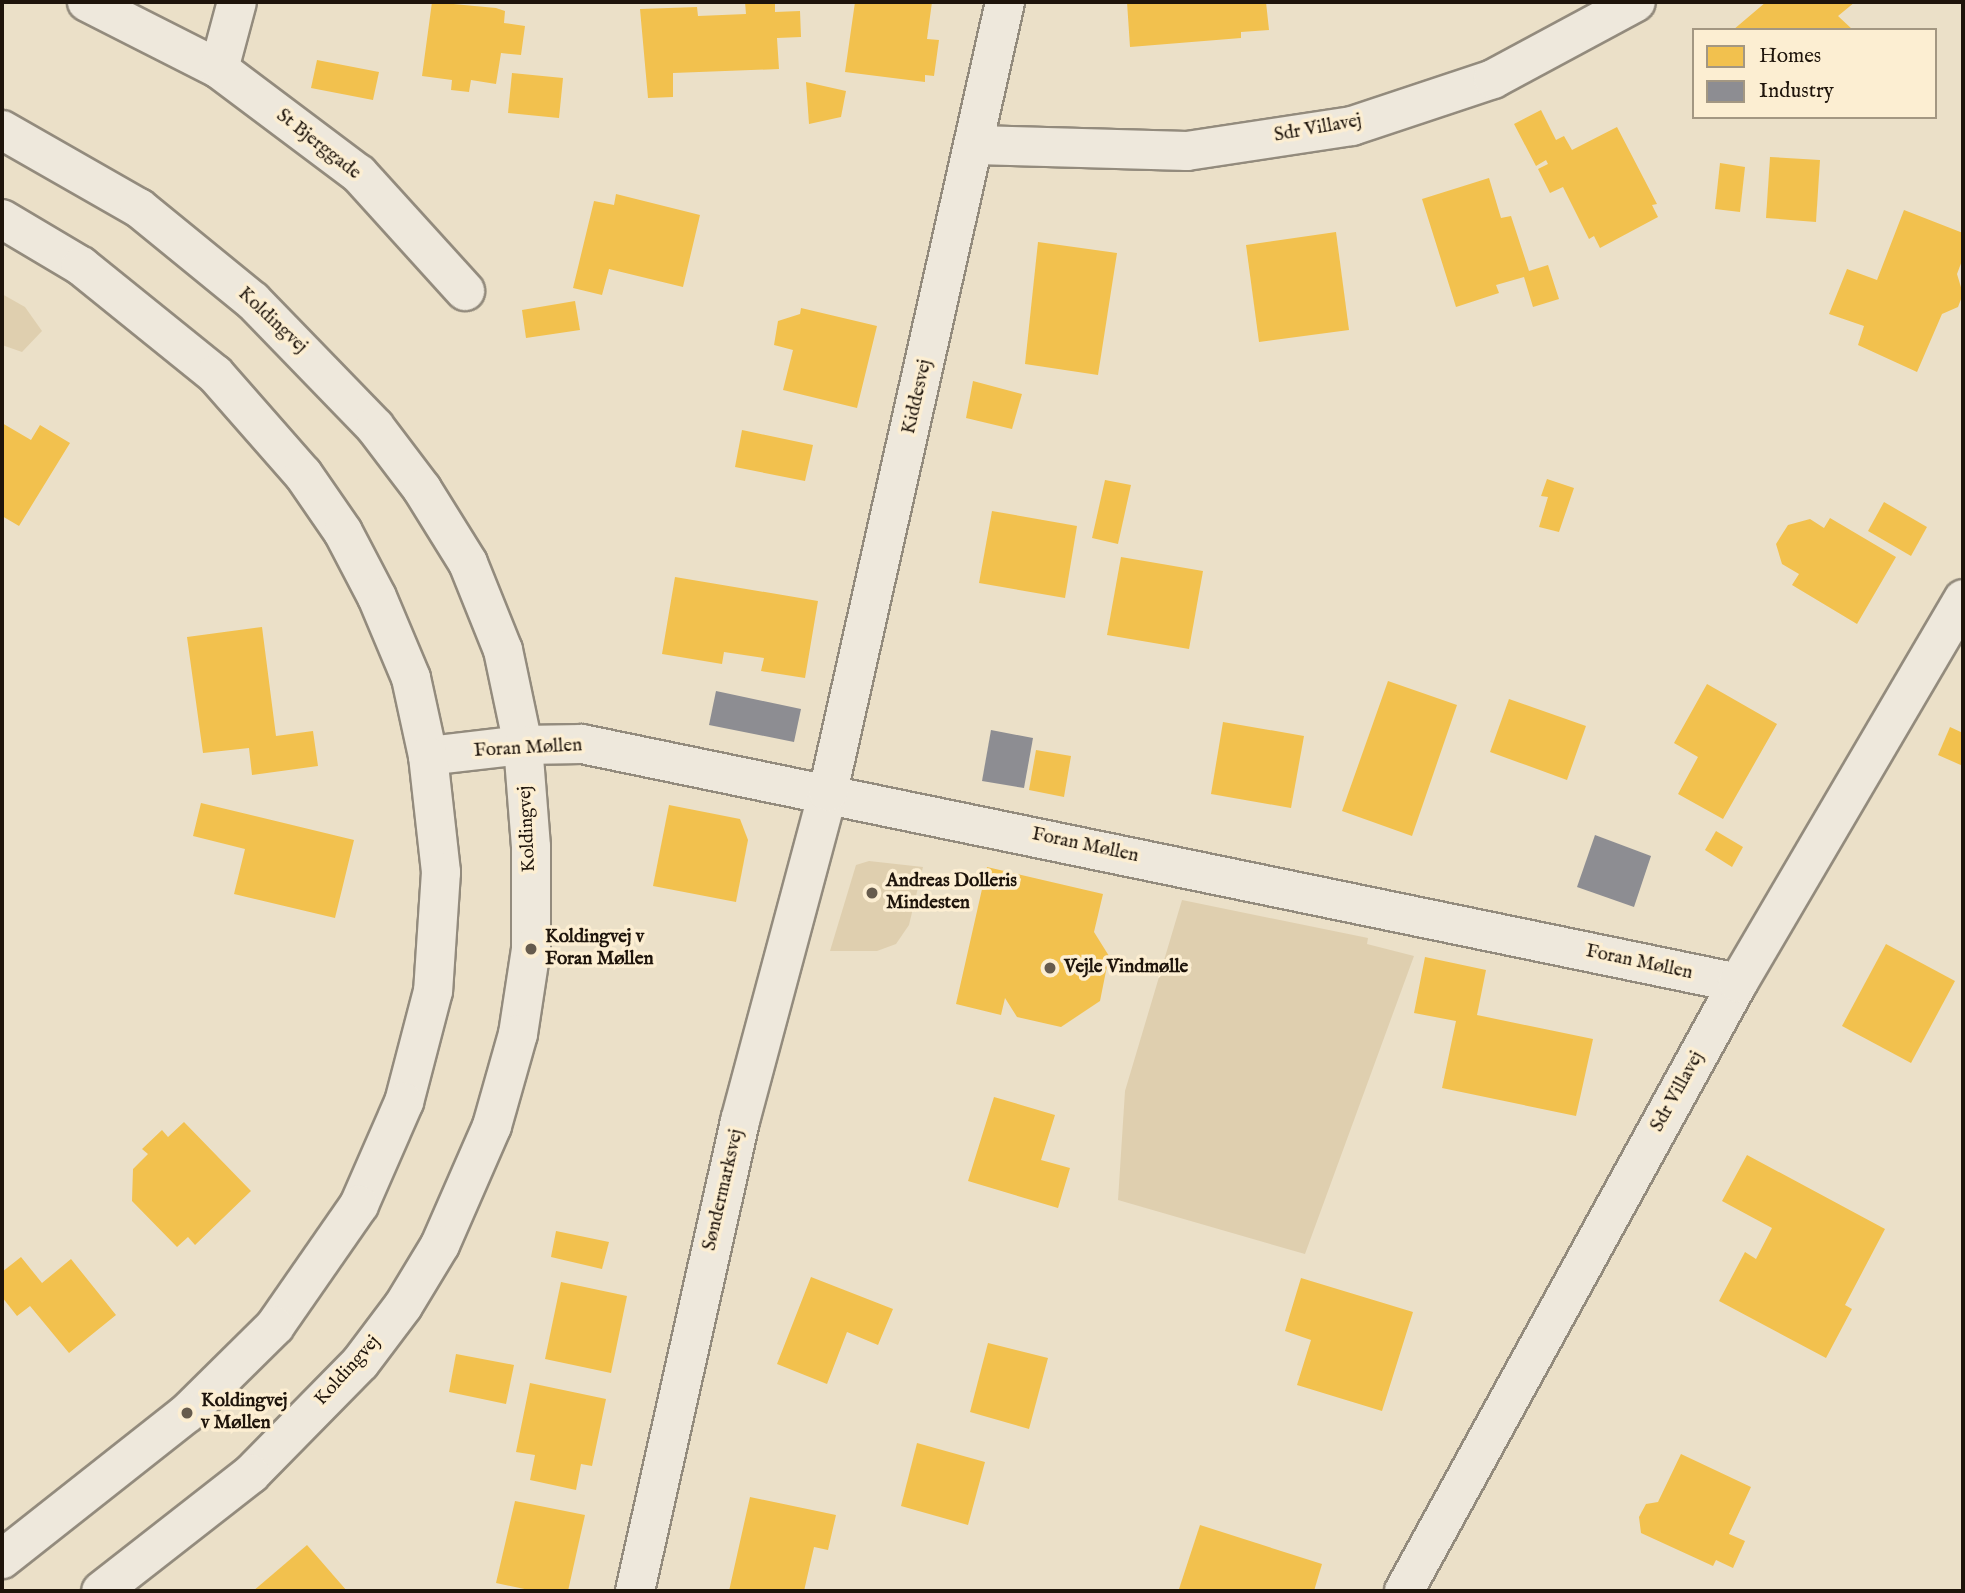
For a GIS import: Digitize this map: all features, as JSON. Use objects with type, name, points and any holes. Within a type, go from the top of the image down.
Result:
[{"type":"street","name":"St Bjerggade","points":[[87,2],[219,69],[359,174],[465,291]]},
{"type":"street","points":[[219,69],[237,2]]},
{"type":"street","name":"Kiddesvej","points":[[828,792],[976,145],[1005,2]]},
{"type":"street","name":"Sdr Villavej","points":[[976,145],[1187,151],[1352,126],[1493,79],[1636,2]]},
{"type":"street","name":"Koldingvej","points":[[2,130],[139,208],[253,301],[375,427],[422,489],[468,563],[503,650],[523,745],[531,847],[531,949],[518,1034],[492,1126],[440,1245],[403,1306],[360,1363],[251,1474],[101,1591]]},
{"type":"street","points":[[2,219],[81,265],[215,374],[303,474],[343,533],[377,597],[411,678],[428,756],[441,872],[433,991],[404,1102],[359,1205],[275,1326],[187,1413],[2,1559]]},
{"type":"street","name":"Sdr Villavej","points":[[1404,1591],[1738,983],[1963,599]]},
{"type":"street","name":"Foran Møllen","points":[[428,756],[523,745],[582,744],[828,792],[1738,983]]},
{"type":"street","name":"Søndermarksvej","points":[[635,1591],[740,1121],[828,792]]},
{"type":"shaded area","points":[[2,294],[25,307],[42,331],[22,352],[2,345]]},
{"type":"shaded area","points":[[869,861],[923,867],[909,925],[896,944],[877,951],[830,951],[856,865]]},
{"type":"shaded area","points":[[1182,900],[1368,938],[1367,944],[1414,956],[1305,1254],[1118,1200],[1125,1091]]},
{"type":"building: Homes","points":[[432,2],[496,8],[505,11],[504,23],[525,26],[521,55],[501,53],[496,84],[471,80],[469,92],[451,90],[452,80],[422,76]]},
{"type":"building: Homes","points":[[745,2],[775,2],[775,12],[800,11],[801,37],[777,38],[779,69],[673,73],[673,97],[648,98],[640,9],[697,7],[698,16],[746,14]]},
{"type":"building: Homes","points":[[855,2],[932,2],[927,39],[939,40],[934,76],[925,75],[925,82],[845,72]]},
{"type":"building: Homes","points":[[1127,2],[1266,2],[1269,30],[1241,32],[1241,38],[1130,47]]},
{"type":"building: Homes","points":[[1766,2],[1855,2],[1838,16],[1851,28],[1735,28]]},
{"type":"building: Homes","points":[[317,60],[379,72],[373,100],[311,88]]},
{"type":"building: Homes","points":[[512,73],[563,78],[559,118],[508,113]]},
{"type":"building: Homes","points":[[806,82],[846,91],[841,117],[809,124]]},
{"type":"building: Homes","points":[[1541,110],[1556,140],[1564,136],[1572,150],[1617,127],[1657,204],[1652,205],[1658,217],[1600,248],[1594,236],[1589,239],[1563,187],[1550,193],[1538,169],[1548,164],[1546,160],[1536,166],[1514,124]]},
{"type":"building: Homes","points":[[1770,157],[1820,160],[1816,222],[1766,218]]},
{"type":"building: Homes","points":[[1720,163],[1745,167],[1740,212],[1715,209]]},
{"type":"building: Homes","points":[[1489,178],[1501,218],[1511,216],[1529,271],[1548,265],[1559,299],[1533,307],[1524,277],[1496,285],[1499,293],[1456,307],[1422,199]]},
{"type":"building: Homes","points":[[616,194],[700,215],[683,287],[609,269],[602,295],[573,288],[594,201],[614,205]]},
{"type":"building: Homes","points":[[1904,210],[1963,233],[1963,258],[1957,274],[1963,294],[1958,307],[1942,314],[1917,372],[1858,345],[1864,326],[1829,314],[1847,269],[1877,280]]},
{"type":"building: Homes","points":[[1336,232],[1349,330],[1259,342],[1246,245]]},
{"type":"building: Homes","points":[[1038,242],[1117,253],[1098,375],[1025,364]]},
{"type":"building: Homes","points":[[575,301],[580,330],[526,338],[522,310]]},
{"type":"building: Homes","points":[[801,308],[877,326],[857,408],[783,390],[793,350],[774,345],[778,321],[800,314]]},
{"type":"building: Homes","points":[[973,381],[1022,394],[1012,429],[966,418]]},
{"type":"building: Homes","points":[[2,423],[31,440],[40,425],[70,443],[19,526],[2,516]]},
{"type":"building: Homes","points":[[742,430],[813,445],[805,481],[735,467]]},
{"type":"building: Homes","points":[[1547,479],[1574,488],[1559,532],[1539,527],[1548,497],[1541,496]]},
{"type":"building: Homes","points":[[1105,480],[1131,485],[1118,544],[1092,538]]},
{"type":"building: Homes","points":[[1884,502],[1927,527],[1911,556],[1868,531]]},
{"type":"building: Homes","points":[[992,511],[1077,526],[1065,598],[979,583]]},
{"type":"building: Homes","points":[[1830,518],[1896,557],[1857,624],[1792,585],[1799,574],[1782,564],[1776,544],[1788,525],[1810,519],[1824,528]]},
{"type":"building: Homes","points":[[1121,557],[1203,571],[1189,649],[1107,635]]},
{"type":"building: Homes","points":[[675,577],[818,601],[805,678],[761,671],[764,658],[724,652],[722,664],[662,654]]},
{"type":"building: Homes","points":[[262,627],[276,736],[313,731],[318,766],[252,775],[249,748],[203,753],[187,637]]},
{"type":"building: Homes","points":[[1388,681],[1457,705],[1412,836],[1342,811]]},
{"type":"building: Homes","points":[[1707,684],[1777,724],[1723,819],[1678,794],[1698,757],[1674,743]]},
{"type":"building: Homes","points":[[1509,699],[1586,726],[1567,780],[1490,752]]},
{"type":"building: Homes","points":[[1223,722],[1304,736],[1291,808],[1211,794]]},
{"type":"building: Homes","points":[[1950,727],[1963,733],[1963,766],[1938,755]]},
{"type":"building: Homes","points":[[1036,750],[1071,756],[1064,797],[1029,790]]},
{"type":"building: Homes","points":[[201,803],[354,840],[335,918],[234,894],[245,849],[193,836]]},
{"type":"building: Homes","points":[[669,805],[740,819],[748,840],[736,902],[653,886]]},
{"type":"building: Homes","points":[[1716,831],[1743,847],[1732,867],[1705,850]]},
{"type":"building: Homes","points":[[987,867],[1103,894],[1094,932],[1109,956],[1100,1001],[1061,1027],[1017,1017],[1005,998],[1001,1015],[956,1004]]},
{"type":"building: Homes","points":[[1886,944],[1955,981],[1911,1063],[1842,1026]]},
{"type":"building: Homes","points":[[1425,957],[1486,970],[1477,1015],[1593,1039],[1576,1116],[1442,1088],[1456,1021],[1414,1013]]},
{"type":"building: Homes","points":[[994,1097],[1055,1115],[1041,1160],[1070,1168],[1058,1208],[968,1181]]},
{"type":"building: Homes","points":[[184,1122],[251,1191],[195,1245],[188,1237],[177,1247],[132,1201],[133,1169],[148,1154],[142,1149],[162,1130],[168,1137]]},
{"type":"building: Homes","points":[[1747,1155],[1885,1229],[1845,1305],[1852,1309],[1826,1358],[1719,1301],[1745,1252],[1756,1259],[1772,1228],[1722,1201]]},
{"type":"building: Homes","points":[[556,1231],[609,1242],[602,1269],[551,1257]]},
{"type":"building: Homes","points":[[21,1257],[42,1283],[71,1259],[116,1315],[69,1353],[30,1306],[17,1316],[2,1297],[2,1272]]},
{"type":"building: Homes","points":[[811,1277],[893,1309],[878,1345],[847,1332],[827,1384],[777,1364]]},
{"type":"building: Homes","points":[[1301,1278],[1413,1312],[1382,1411],[1297,1385],[1311,1340],[1285,1331]]},
{"type":"building: Homes","points":[[561,1282],[627,1296],[611,1373],[545,1359]]},
{"type":"building: Homes","points":[[988,1343],[1048,1358],[1029,1429],[970,1412]]},
{"type":"building: Homes","points":[[456,1354],[514,1365],[506,1404],[449,1392]]},
{"type":"building: Homes","points":[[530,1383],[606,1399],[592,1466],[581,1464],[576,1490],[530,1480],[535,1455],[516,1452]]},
{"type":"building: Homes","points":[[917,1443],[985,1462],[968,1525],[901,1506]]},
{"type":"building: Homes","points":[[1681,1454],[1751,1487],[1729,1534],[1745,1541],[1733,1568],[1716,1560],[1713,1566],[1641,1533],[1639,1517],[1646,1504],[1658,1502]]},
{"type":"building: Homes","points":[[750,1497],[836,1515],[828,1550],[814,1547],[804,1591],[729,1591]]},
{"type":"building: Homes","points":[[515,1501],[585,1515],[568,1591],[534,1591],[496,1583]]},
{"type":"building: Homes","points":[[1200,1525],[1322,1564],[1314,1591],[1179,1589]]},
{"type":"building: Homes","points":[[307,1545],[347,1591],[253,1591]]},
{"type":"building: Industry","points":[[716,691],[801,709],[794,742],[709,725]]},
{"type":"building: Industry","points":[[991,730],[1033,738],[1024,788],[982,781]]},
{"type":"building: Industry","points":[[1595,835],[1651,856],[1634,907],[1577,887]]},
{"type":"place","name":"Andreas Dolleris Mindesten","points":[[872,893]]},
{"type":"place","name":"Koldingvej v Foran Møllen","points":[[531,949]]},
{"type":"place","name":"Vejle Vindmølle","points":[[1050,968]]},
{"type":"place","name":"Koldingvej v Møllen","points":[[187,1413]]}]
